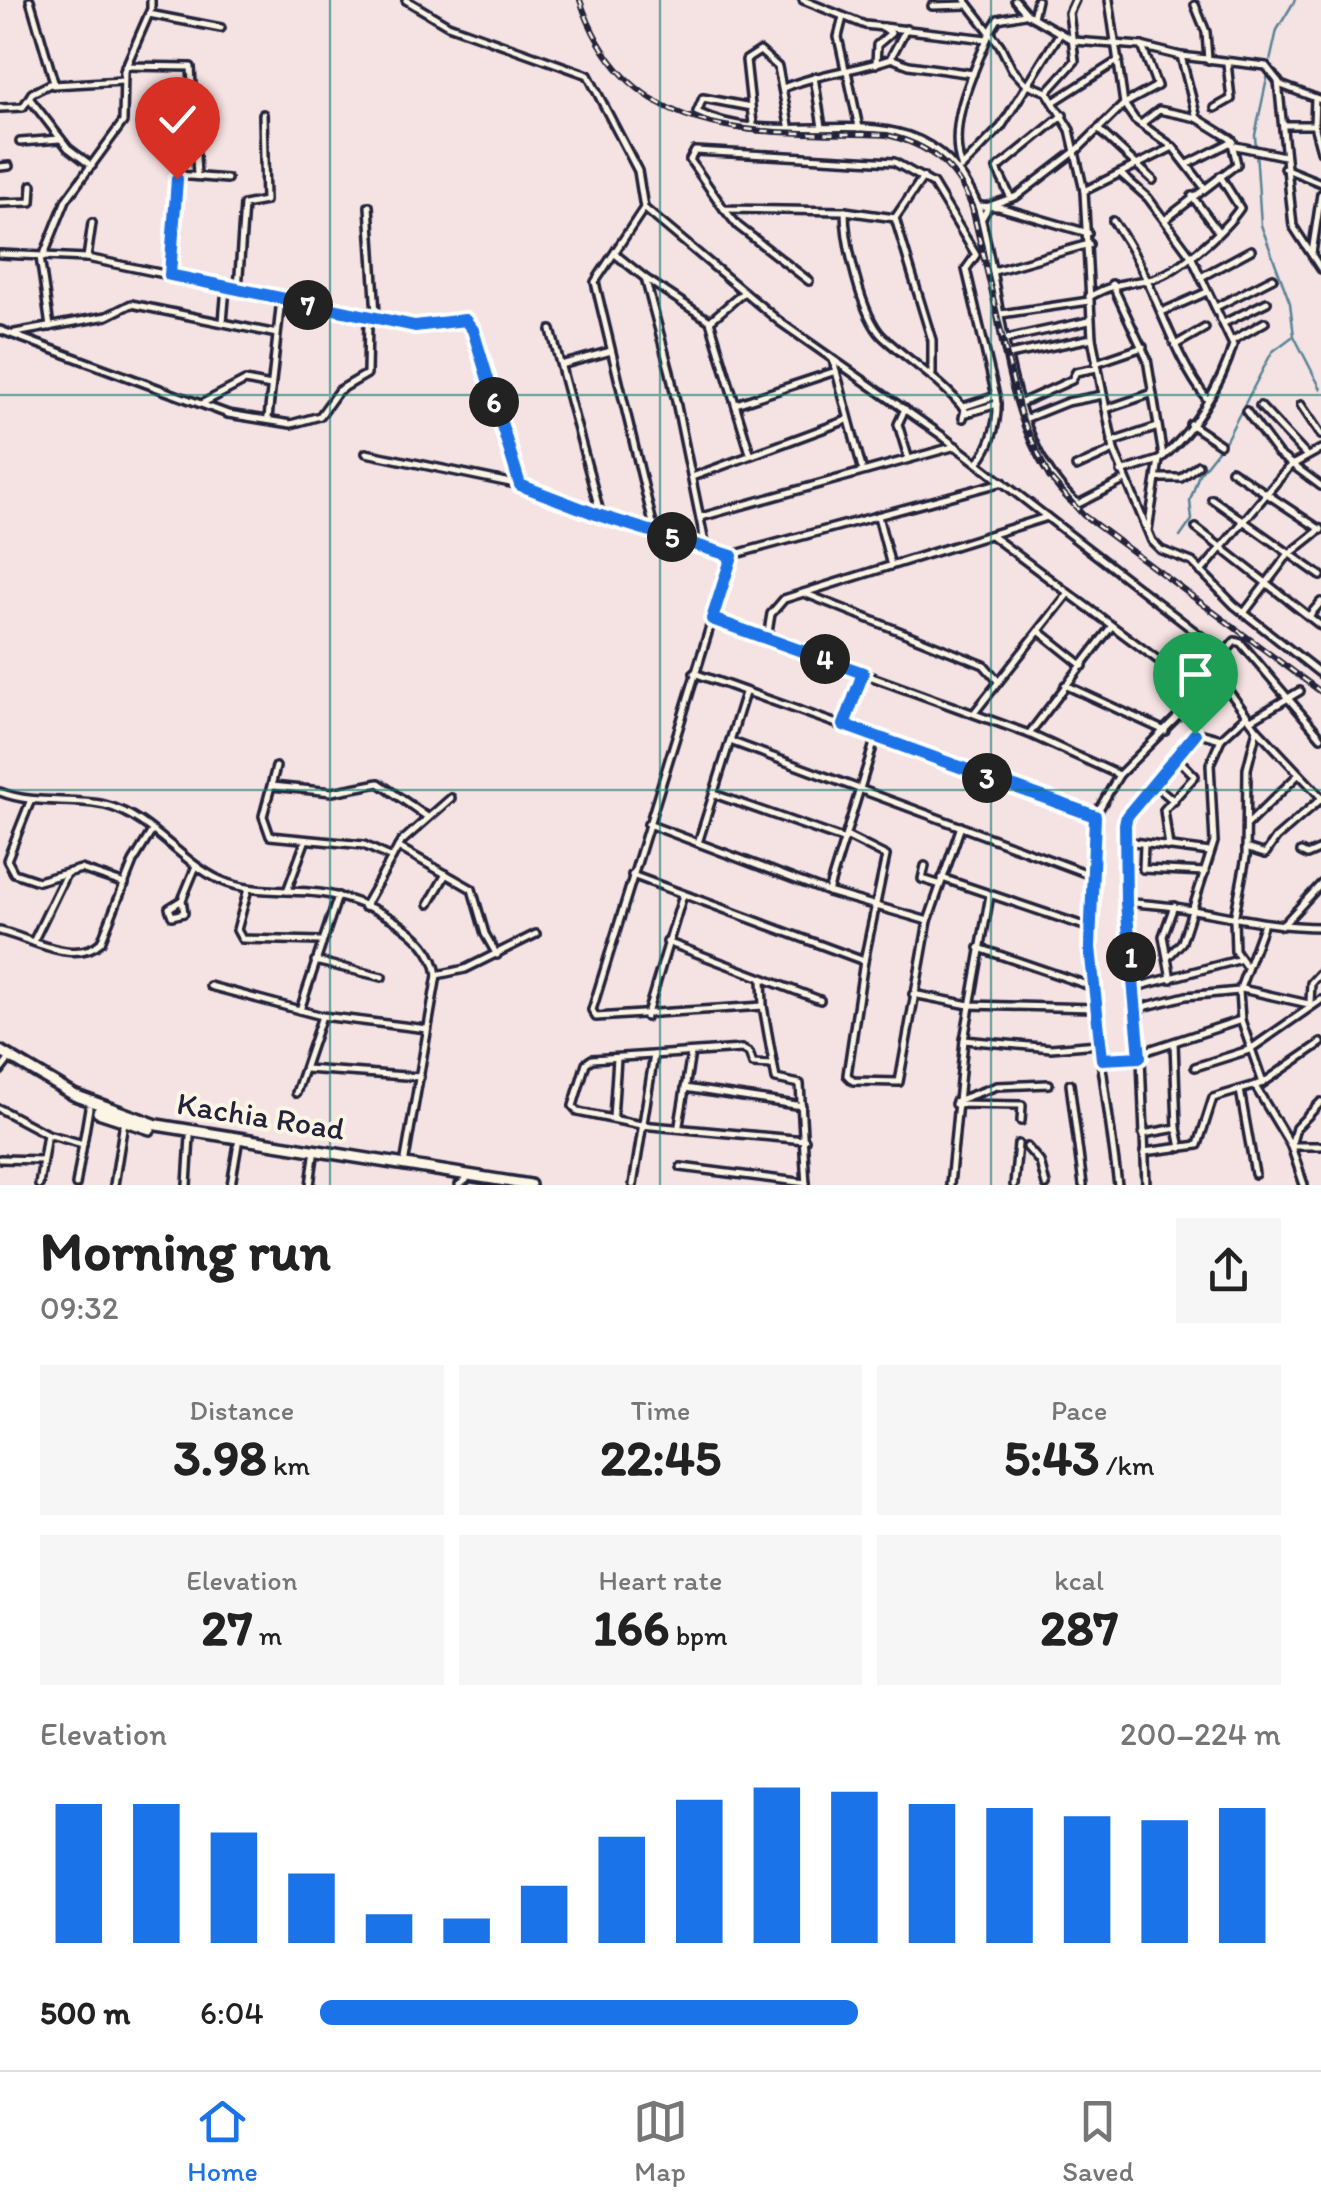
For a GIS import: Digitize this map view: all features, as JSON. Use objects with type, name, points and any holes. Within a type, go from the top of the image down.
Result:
[{"type":"highway","name":"Kachia Road","points":[[2,1060],[89,1108],[124,1122],[462,1183],[496,1185]]},
{"type":"highway","name":"Kachia Road","points":[[2,1060],[74,1096],[145,1122],[530,1185]]},
{"type":"street","points":[[30,0],[53,85]]},
{"type":"street","points":[[50,327],[41,257],[62,206],[123,122],[126,66],[149,14],[151,0]]},
{"type":"street","points":[[406,0],[448,25],[588,75],[634,164],[644,208],[744,292],[978,462],[1224,654]]},
{"type":"street","points":[[803,0],[843,17],[882,26],[986,40]]},
{"type":"street","points":[[1015,0],[1030,16],[1074,40],[1141,46],[1181,56],[1266,66],[1273,70],[1281,85],[1318,99],[1314,125],[1321,152]]},
{"type":"street","points":[[1030,16],[1037,0]]},
{"type":"street","points":[[1047,92],[1074,61],[1068,12],[1075,0]]},
{"type":"street","points":[[1110,0],[1124,104],[1142,124],[1174,147],[1204,187]]},
{"type":"street","points":[[932,6],[967,3],[1012,69],[1029,85],[1047,92],[1063,114],[1076,150],[1084,191],[1089,321],[1113,446],[1124,480],[1156,547],[1186,558],[1244,613],[1321,674]]},
{"type":"street","points":[[1195,4],[1206,32],[1208,60]]},
{"type":"street","points":[[149,14],[222,28]]},
{"type":"street","points":[[1030,16],[1004,16],[986,40],[972,74],[957,142],[961,168],[982,218],[1009,355],[1026,418],[1046,462],[1076,502],[1124,480]]},
{"type":"street","points":[[843,17],[838,38],[859,128]]},
{"type":"street","points":[[876,64],[877,45],[891,33],[882,26]]},
{"type":"street","points":[[783,88],[892,58],[906,29]]},
{"type":"street","points":[[961,168],[1001,127],[1060,34]]},
{"type":"street","points":[[982,218],[989,206],[1011,198],[1076,150],[1124,104],[1145,95],[1158,82],[1141,46]]},
{"type":"street","points":[[752,124],[748,55],[762,51],[778,67],[789,126]]},
{"type":"street","points":[[1181,56],[1197,118]]},
{"type":"street","points":[[892,58],[909,66],[972,74]]},
{"type":"street","points":[[1055,101],[1119,60]]},
{"type":"street","points":[[1215,108],[1231,99],[1227,63]]},
{"type":"street","points":[[126,66],[191,66],[196,176]]},
{"type":"street","points":[[814,77],[822,127]]},
{"type":"street","points":[[1277,79],[1293,226],[1317,256],[1321,268]]},
{"type":"street","points":[[0,108],[23,107],[29,97],[53,85],[123,81]]},
{"type":"street","points":[[29,97],[60,139],[92,166]]},
{"type":"street","points":[[751,107],[703,98],[697,112],[752,124],[859,128],[912,135],[930,143],[961,168]]},
{"type":"street","points":[[1142,124],[1159,110],[1197,118],[1235,144],[1284,156]]},
{"type":"street","points":[[238,289],[244,204],[264,200],[263,114]]},
{"type":"street","points":[[1011,198],[997,169],[1063,114]]},
{"type":"street","points":[[1282,125],[1314,125]]},
{"type":"street","points":[[1098,129],[1153,180]]},
{"type":"street","points":[[20,142],[60,139]]},
{"type":"street","points":[[1188,164],[1235,144]]},
{"type":"street","points":[[1166,219],[1237,164],[1235,144]]},
{"type":"street","points":[[1084,191],[1174,147]]},
{"type":"street","points":[[810,280],[738,226],[690,160],[695,151],[894,162],[923,176],[942,196],[976,255],[966,269],[1000,414],[987,452],[978,462]]},
{"type":"street","points":[[0,167],[9,166]]},
{"type":"street","points":[[1284,168],[1321,183]]},
{"type":"street","points":[[1121,174],[1166,219],[1192,256],[1233,340],[1232,350],[1207,399],[1176,446],[1161,458],[1121,472]]},
{"type":"street","points":[[170,275],[178,175],[227,179]]},
{"type":"street","points":[[895,218],[923,176]]},
{"type":"street","points":[[1002,314],[1089,299],[1112,284],[1149,280],[1192,256],[1240,208],[1220,176]]},
{"type":"street","points":[[0,203],[31,202],[32,185]]},
{"type":"street","points":[[1317,256],[1321,194]]},
{"type":"street","points":[[1192,196],[1217,230]]},
{"type":"street","points":[[0,330],[236,417],[292,424],[312,420],[331,405],[338,391],[365,376],[373,317],[369,206]]},
{"type":"street","points":[[724,209],[750,206],[845,210],[895,218]]},
{"type":"street","points":[[978,206],[1088,233]]},
{"type":"street","points":[[644,208],[595,282],[655,532]]},
{"type":"street","points":[[845,210],[851,255],[869,318],[885,339],[932,376],[964,413],[996,400]]},
{"type":"street","points":[[895,218],[930,331],[932,376]]},
{"type":"street","points":[[1113,221],[1149,280],[1192,380],[1207,399]]},
{"type":"street","points":[[88,258],[92,223]]},
{"type":"street","points":[[994,271],[1089,244]]},
{"type":"street","points":[[1202,277],[1251,250]]},
{"type":"street","points":[[0,254],[88,258],[415,326],[461,319],[468,323],[520,485]]},
{"type":"street","points":[[615,254],[710,321],[750,453]]},
{"type":"street","points":[[645,278],[702,516],[706,548]]},
{"type":"street","points":[[1216,307],[1273,278]]},
{"type":"street","points":[[1112,284],[1142,347],[1158,427],[1161,458],[1148,530]]},
{"type":"street","points":[[223,322],[226,287]]},
{"type":"street","points":[[1164,311],[1208,291]]},
{"type":"street","points":[[710,321],[744,292]]},
{"type":"street","points":[[268,418],[280,299]]},
{"type":"street","points":[[1224,323],[1268,302]]},
{"type":"street","points":[[11,334],[107,316],[132,304],[278,334]]},
{"type":"street","points":[[1006,339],[1089,321]]},
{"type":"street","points":[[1233,340],[1264,322]]},
{"type":"street","points":[[1177,344],[1205,328]]},
{"type":"street","points":[[552,330],[601,516]]},
{"type":"street","points":[[1009,355],[1092,338]]},
{"type":"street","points":[[1023,402],[1070,381],[1076,372],[1142,347]]},
{"type":"street","points":[[560,365],[612,351]]},
{"type":"street","points":[[832,358],[862,468]]},
{"type":"street","points":[[736,404],[836,371]]},
{"type":"street","points":[[203,402],[245,382],[272,386]]},
{"type":"street","points":[[1026,418],[1102,394]]},
{"type":"street","points":[[1106,409],[1150,394]]},
{"type":"street","points":[[1301,405],[1321,435]]},
{"type":"street","points":[[1260,406],[1305,454]]},
{"type":"street","points":[[905,408],[898,424],[908,457]]},
{"type":"street","points":[[1246,411],[1290,466],[1321,486]]},
{"type":"street","points":[[692,477],[847,420]]},
{"type":"street","points":[[1190,424],[1220,444]]},
{"type":"street","points":[[1076,467],[1158,427]]},
{"type":"street","points":[[702,516],[862,468],[956,446]]},
{"type":"street","points":[[1201,572],[1290,466],[1321,448]]},
{"type":"street","points":[[366,453],[520,485],[601,516],[732,556],[1003,482]]},
{"type":"street","points":[[1157,478],[1181,478],[1198,465]]},
{"type":"street","points":[[1231,470],[1321,530],[1292,553],[1244,613]]},
{"type":"street","points":[[1212,499],[1321,576]]},
{"type":"street","points":[[878,516],[892,567]]},
{"type":"street","points":[[768,638],[776,606],[804,593],[1048,517]]},
{"type":"street","points":[[1196,528],[1321,626]]},
{"type":"street","points":[[992,536],[1198,690]]},
{"type":"street","points":[[732,556],[592,1013],[646,1017],[763,1006]]},
{"type":"street","points":[[804,593],[984,665],[998,681]]},
{"type":"street","points":[[974,714],[1068,594]]},
{"type":"street","points":[[1308,616],[1321,602]]},
{"type":"street","points":[[712,619],[1030,734],[1118,774]]},
{"type":"street","points":[[1030,734],[1110,627]]},
{"type":"street","points":[[1040,631],[1083,666]]},
{"type":"street","points":[[1118,1185],[1094,1008],[1090,928],[1095,816],[1118,774],[1165,731],[1224,654],[1239,641],[1321,738]]},
{"type":"street","points":[[1213,668],[1258,729],[1321,798],[1276,838],[1265,854],[1246,848]]},
{"type":"street","points":[[694,673],[1095,816]]},
{"type":"street","points":[[844,725],[863,673]]},
{"type":"street","points":[[1065,685],[1165,731]]},
{"type":"street","points":[[1168,957],[1182,942],[1206,872],[1214,804],[1210,766],[1221,739],[1249,718],[1300,691]]},
{"type":"street","points":[[698,843],[745,692]]},
{"type":"street","points":[[1238,960],[1234,919],[1246,848],[1247,769],[1258,729]]},
{"type":"street","points":[[1146,1185],[1138,1008],[1126,903],[1127,816],[1198,732],[1221,739]]},
{"type":"street","points":[[828,892],[876,737]]},
{"type":"street","points":[[730,741],[1091,876]]},
{"type":"street","points":[[1169,848],[1164,815],[1195,776],[1176,757]]},
{"type":"street","points":[[276,767],[263,816],[266,832],[280,840],[364,845],[392,858]]},
{"type":"street","points":[[1248,824],[1300,774]]},
{"type":"street","points":[[272,786],[332,792],[379,782],[426,816]]},
{"type":"street","points":[[1154,784],[1174,802]]},
{"type":"street","points":[[0,792],[30,802],[104,805],[152,831],[196,866],[248,888],[338,896],[423,942],[437,975],[404,1165]]},
{"type":"street","points":[[714,794],[846,838],[886,856],[864,961],[849,1079],[900,1082],[928,921],[960,826]]},
{"type":"street","points":[[364,907],[398,847],[426,816],[451,798]]},
{"type":"street","points":[[30,802],[12,840],[8,867],[38,881],[81,869],[125,884]]},
{"type":"street","points":[[648,824],[828,892],[928,921]]},
{"type":"street","points":[[0,931],[67,951],[94,948],[101,942],[152,831]]},
{"type":"street","points":[[1125,840],[1210,852]]},
{"type":"street","points":[[286,891],[305,842]]},
{"type":"street","points":[[1144,845],[1143,869],[1206,872]]},
{"type":"street","points":[[398,847],[472,889],[485,934],[497,955]]},
{"type":"street","points":[[1301,852],[1307,855],[1321,849]]},
{"type":"street","points":[[182,900],[196,866]]},
{"type":"street","points":[[926,866],[922,879],[940,880],[1090,928]]},
{"type":"street","points":[[34,940],[66,874]]},
{"type":"street","points":[[429,904],[446,874]]},
{"type":"street","points":[[632,875],[864,961]]},
{"type":"street","points":[[1282,926],[1321,884]]},
{"type":"street","points":[[248,888],[237,930],[242,939],[320,941]]},
{"type":"street","points":[[646,1017],[683,895]]},
{"type":"street","points":[[950,1185],[964,1040],[990,895]]},
{"type":"street","points":[[300,1010],[338,896]]},
{"type":"street","points":[[1126,903],[1174,906],[1263,926],[1321,927]]},
{"type":"street","points":[[1171,979],[1164,936],[1174,906]]},
{"type":"street","points":[[1263,926],[1257,950],[1246,964],[1241,1020],[1264,1083]]},
{"type":"street","points":[[437,975],[497,955],[536,934]]},
{"type":"street","points":[[667,942],[820,1000]]},
{"type":"street","points":[[979,948],[1093,986]]},
{"type":"street","points":[[1136,986],[1171,979],[1207,965],[1238,960],[1246,964]]},
{"type":"street","points":[[315,961],[382,976]]},
{"type":"street","points":[[1312,1004],[1311,983],[1321,972]]},
{"type":"street","points":[[681,1167],[806,1184],[800,1084],[776,1079],[762,979]]},
{"type":"street","points":[[210,986],[322,1016],[428,1029]]},
{"type":"street","points":[[1138,1008],[1186,996],[1241,990],[1312,1004]]},
{"type":"street","points":[[913,994],[969,1005],[1094,1008]]},
{"type":"street","points":[[1195,1066],[1249,1050],[1321,1000]]},
{"type":"street","points":[[296,1093],[322,1016]]},
{"type":"street","points":[[1102,1059],[1140,1055],[1241,1020]]},
{"type":"street","points":[[964,1040],[1051,1048],[1098,1044]]},
{"type":"street","points":[[1174,1042],[1181,1148]]},
{"type":"street","points":[[1144,1152],[1198,1145],[1213,1098],[1264,1083],[1321,1043]]},
{"type":"street","points":[[773,1065],[753,1064],[746,1050],[587,1061],[574,1106],[578,1112],[641,1126],[679,1126],[805,1140]]},
{"type":"street","points":[[679,1126],[691,1053]]},
{"type":"street","points":[[633,1185],[654,1055]]},
{"type":"street","points":[[613,1118],[617,1058]]},
{"type":"street","points":[[305,1069],[420,1078]]},
{"type":"street","points":[[956,1102],[997,1086],[1049,1084]]},
{"type":"street","points":[[1070,1084],[1083,1185]]},
{"type":"street","points":[[1256,1086],[1291,1146],[1304,1185]]},
{"type":"street","points":[[685,1088],[802,1106]]},
{"type":"street","points":[[1240,1090],[1255,1174]]},
{"type":"street","points":[[956,1102],[1022,1105],[1021,1121]]},
{"type":"street","points":[[1291,1146],[1296,1128],[1321,1102]]},
{"type":"street","points":[[76,1185],[89,1108]]},
{"type":"street","points":[[0,1109],[47,1134],[83,1144]]},
{"type":"street","points":[[114,1185],[124,1122]]},
{"type":"street","points":[[1143,1134],[1177,1128]]},
{"type":"street","points":[[39,1185],[47,1134]]},
{"type":"street","points":[[187,1185],[190,1136]]},
{"type":"street","points":[[231,1185],[238,1144]]},
{"type":"street","points":[[1014,1185],[1018,1144]]},
{"type":"street","points":[[1291,1146],[1321,1146]]},
{"type":"street","points":[[1026,1148],[1040,1162],[1046,1185]]},
{"type":"street","points":[[310,1185],[314,1156]]},
{"type":"street","points":[[0,1160],[43,1160]]},
{"type":"waterway","points":[[1269,66],[1277,30],[1295,0]]},
{"type":"waterway","points":[[1268,74],[1255,135],[1261,225],[1290,303],[1294,336],[1321,389]]},
{"type":"waterway","points":[[1180,537],[1192,520],[1190,501],[1199,474],[1226,440],[1272,352],[1292,337]]},
{"type":"railway","points":[[580,0],[602,48],[631,83],[665,106],[704,121],[746,129],[887,135],[928,151],[950,169],[972,208],[1021,416],[1049,477],[1083,515],[1321,692]]},
{"type":"route","points":[[177,179],[170,275],[415,326],[465,320],[473,330],[520,485],[601,516],[732,556],[712,619],[863,673],[844,725],[1095,816],[1090,948],[1102,1059],[1140,1057],[1125,886],[1127,816],[1195,734]]}]
